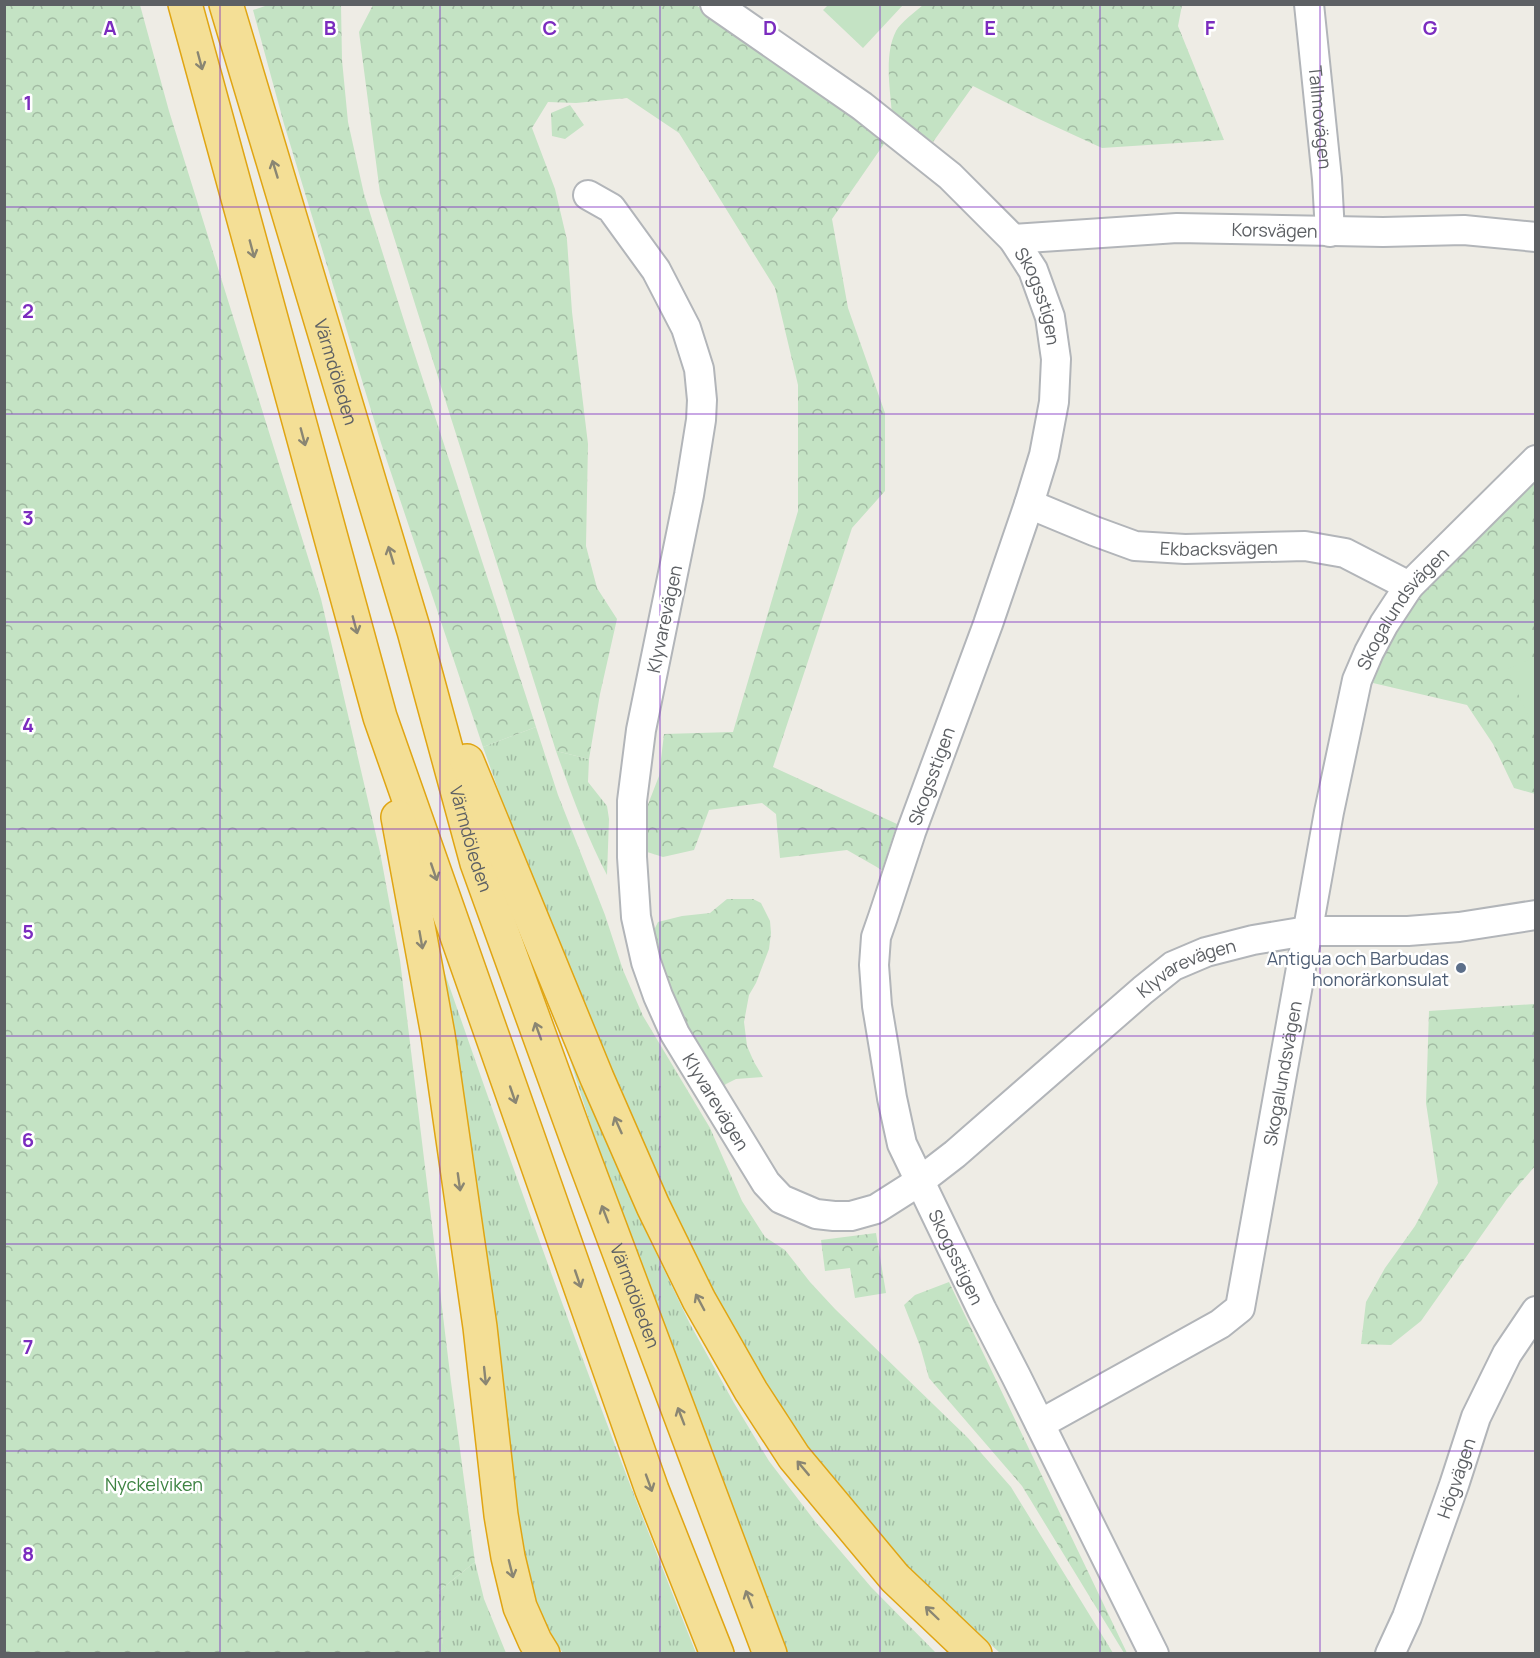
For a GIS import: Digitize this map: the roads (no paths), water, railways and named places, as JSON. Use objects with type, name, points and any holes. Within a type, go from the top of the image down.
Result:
[{"type":"highway","points":[[185,4],[380,717],[648,1479],[717,1653]]},
{"type":"highway","name":"Värmdöleden","points":[[226,4],[414,631],[477,863],[587,1167],[770,1653]]},
{"type":"highway","points":[[414,631],[597,1078],[653,1206],[699,1300],[751,1391],[794,1457],[895,1578],[975,1653]]},
{"type":"highway","points":[[380,717],[438,1035],[480,1326],[501,1515],[508,1557],[520,1607],[543,1653]]},
{"type":"street","name":"Skogsstigen","points":[[715,4],[862,106],[950,176],[1013,238],[1033,270],[1050,317],[1056,359],[1054,402],[1044,455],[988,624],[911,832],[876,937],[874,965],[891,1098],[902,1144],[982,1310],[1154,1653]]},
{"type":"street","name":"Tallmovägen","points":[[1310,4],[1327,179],[1329,232]]},
{"type":"street","name":"Klyvarevägen","points":[[588,195],[611,208],[656,270],[686,328],[699,369],[702,400],[689,495],[641,730],[632,801],[632,857],[636,916],[646,962],[675,1034],[766,1183],[781,1199],[816,1214],[834,1216],[851,1215],[876,1209],[920,1181],[955,1154],[1173,966],[1206,952],[1253,940],[1307,931],[1408,932],[1536,915]]},
{"type":"street","name":"Korsvägen","points":[[1013,238],[1177,228],[1329,232],[1464,230],[1536,237]]},
{"type":"street","name":"Skogalundsvägen","points":[[1040,1424],[1220,1324],[1240,1308],[1329,812],[1357,680],[1384,624],[1409,586],[1536,460]]},
{"type":"street","name":"Ekbacksvägen","points":[[1029,504],[1135,546],[1185,549],[1305,546],[1346,553],[1409,586]]},
{"type":"street","name":"Högvägen","points":[[1390,1653],[1407,1617],[1476,1417],[1507,1354],[1536,1311]]},
{"type":"place","name":"Antigua och Barbudas honorärkonsulat","points":[[1461,968]]},
{"type":"park label","name":"Nyckelviken","points":[[154,1484]]}]
